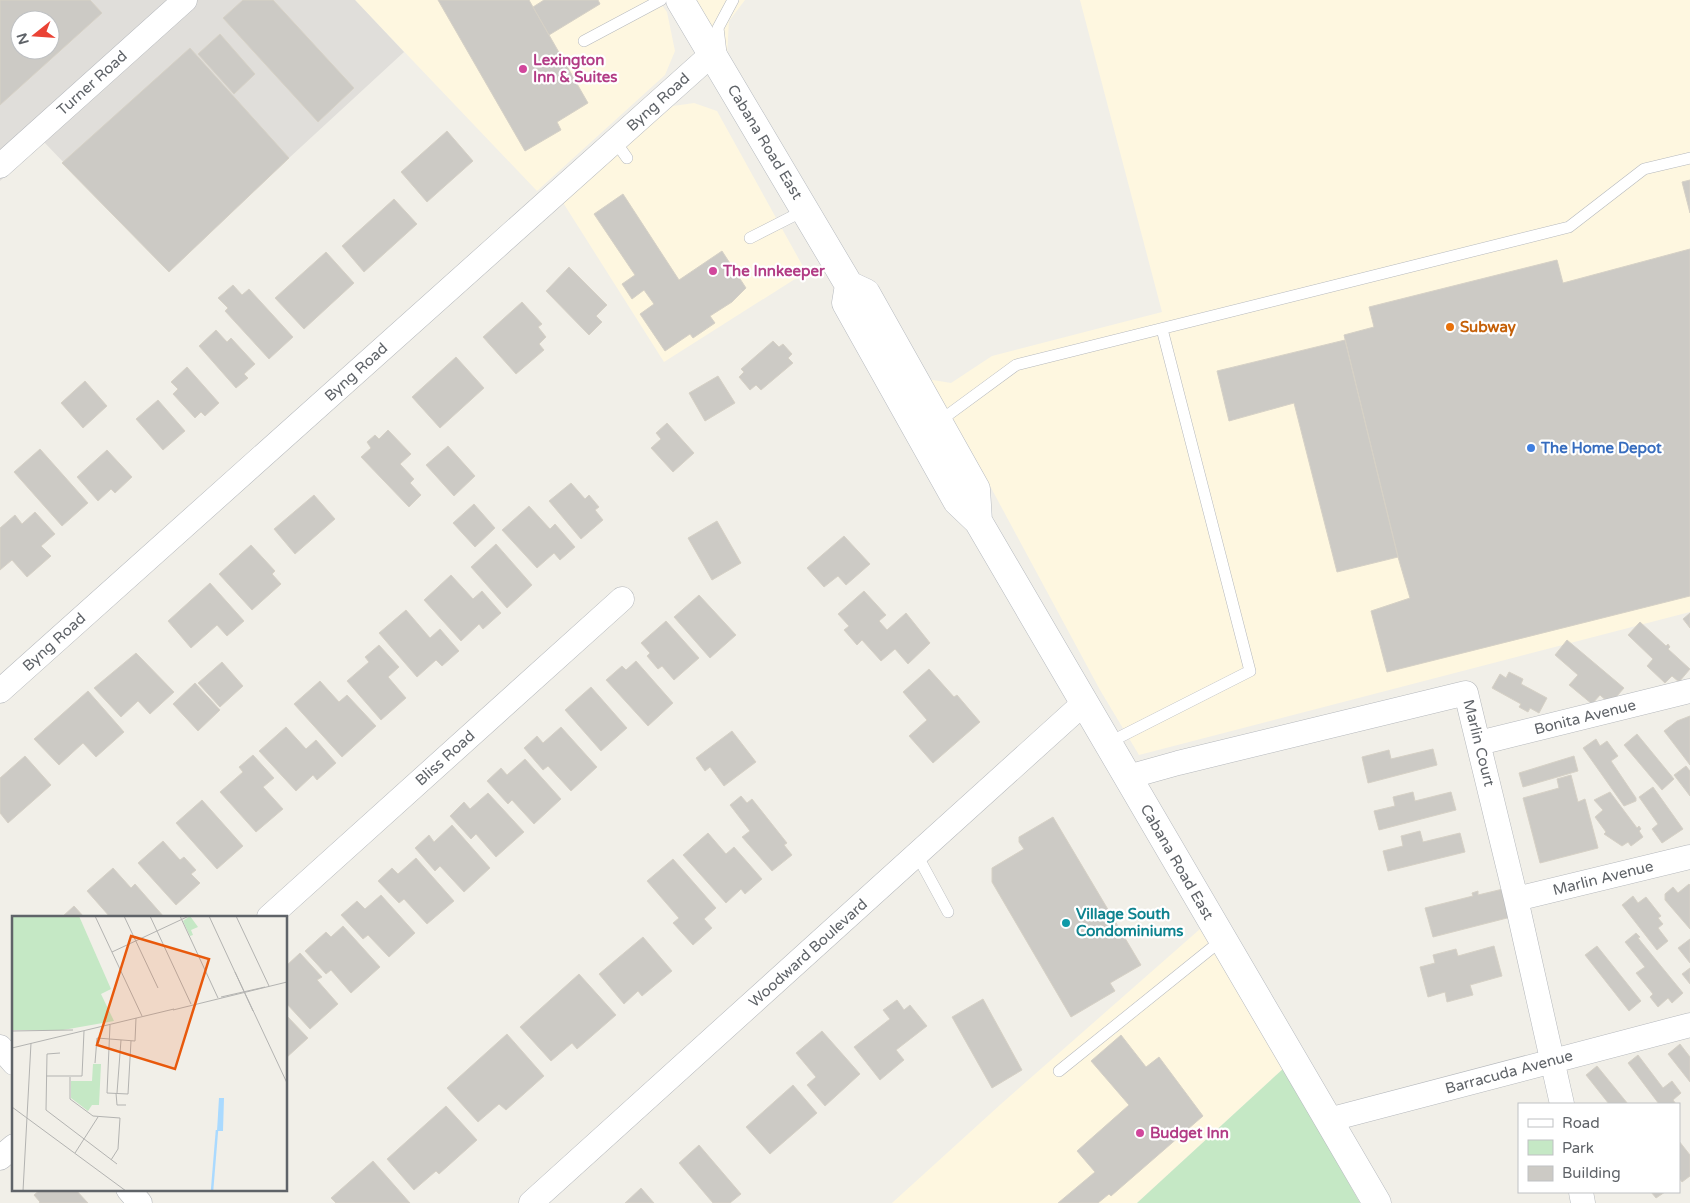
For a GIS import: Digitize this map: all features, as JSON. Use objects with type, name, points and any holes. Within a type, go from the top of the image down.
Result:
[{"type":"main road","name":"Cabana Road East","points":[[680,0],[849,285],[866,293],[929,429],[976,488],[978,521],[1377,1203]]},
{"type":"street","name":"Turner Road","points":[[0,166],[183,1]]},
{"type":"street","name":"Byng Road","points":[[0,691],[717,63]]},
{"type":"street","name":"Bliss Road","points":[[270,916],[622,599]]},
{"type":"street","name":"Bonita Avenue","points":[[1479,743],[1690,692]]},
{"type":"street","name":"Marlin Court","points":[[1128,777],[1178,763],[1466,693],[1516,899],[1562,1103]]},
{"type":"street","name":"Woodward Boulevard","points":[[531,1203],[1084,702]]},
{"type":"street","name":"Marlin Avenue","points":[[1516,899],[1690,857]]},
{"type":"street","name":"Barracuda Avenue","points":[[1328,1120],[1690,1024]]},
{"type":"street","points":[[0,1047],[12,1061]]},
{"type":"street","points":[[0,1158],[12,1148]]},
{"type":"street","points":[[129,1190],[140,1203]]},
{"type":"lane","points":[[584,41],[661,0]]},
{"type":"lane","points":[[717,63],[718,28],[733,0]]},
{"type":"lane","points":[[929,429],[1016,365],[1569,227],[1644,169],[1690,158]]},
{"type":"lane","points":[[750,238],[805,210]]},
{"type":"lane","points":[[1108,743],[1250,672],[1162,329]]},
{"type":"lane","points":[[916,855],[948,912]]},
{"type":"lane","points":[[1059,1071],[1223,939]]},
{"type":"shaded area","points":[[0,0],[355,0],[404,52],[169,272],[43,141],[0,181]]},
{"type":"shaded area","points":[[355,0],[658,0],[667,12],[675,51],[665,75],[537,191]]},
{"type":"shaded area","points":[[694,0],[745,0],[729,21],[727,56]]},
{"type":"shaded area","points":[[1080,0],[1690,0],[1690,612],[1139,755],[1100,690],[969,447],[927,379],[951,383],[992,356],[1162,312]]},
{"type":"shaded area","points":[[694,103],[717,111],[806,272],[664,362],[562,201],[673,106]]},
{"type":"shaded area","points":[[1200,929],[1284,1068],[1137,1203],[892,1203],[1001,1104]]},
{"type":"green space","points":[[1284,1068],[1360,1203],[1137,1203]]},
{"type":"building","points":[[0,0],[90,0],[102,13],[60,51],[60,10],[10,10],[10,60],[50,60],[0,105]]},
{"type":"building","points":[[243,0],[273,0],[354,88],[318,122],[223,18]]},
{"type":"building","name":"Lexington Inn & Suites","points":[[438,0],[529,0],[588,103],[557,122],[561,130],[525,151]]},
{"type":"building","points":[[544,0],[598,0],[600,4],[549,35],[533,7]]},
{"type":"building","points":[[220,34],[255,74],[234,94],[198,54]]},
{"type":"building","points":[[190,48],[289,158],[169,272],[62,163]]},
{"type":"building","points":[[447,131],[473,161],[427,202],[401,172]]},
{"type":"building","points":[[1690,180],[1690,213],[1682,182]]},
{"type":"building","name":"The Innkeeper","points":[[623,194],[679,280],[722,251],[746,288],[732,302],[710,316],[715,323],[693,338],[690,334],[665,351],[640,314],[654,304],[644,290],[632,299],[622,284],[635,275],[594,214]]},
{"type":"building","points":[[394,199],[417,224],[364,272],[342,246]]},
{"type":"building","name":"The Home Depot","points":[[1690,249],[1690,596],[1387,672],[1371,611],[1410,598],[1398,557],[1344,335],[1374,327],[1369,307],[1557,260],[1563,283]]},
{"type":"building","points":[[326,252],[354,283],[304,329],[275,298]]},
{"type":"building","points":[[569,267],[607,305],[596,316],[602,322],[589,335],[546,291]]},
{"type":"building","points":[[233,285],[242,295],[249,289],[293,337],[269,359],[225,311],[228,308],[218,298]]},
{"type":"building","points":[[522,302],[542,324],[538,327],[546,337],[539,344],[544,350],[516,374],[483,337]]},
{"type":"building","points":[[216,330],[227,342],[231,338],[255,364],[244,374],[248,378],[236,388],[199,346]]},
{"type":"building","points":[[1345,340],[1398,557],[1337,572],[1294,403],[1229,421],[1217,371]]},
{"type":"building","points":[[773,341],[779,347],[783,344],[792,354],[788,358],[793,363],[761,390],[756,385],[750,390],[739,377],[744,372],[741,369]]},
{"type":"building","points":[[456,357],[484,388],[440,428],[412,397]]},
{"type":"building","points":[[187,367],[219,403],[205,416],[201,412],[195,418],[173,394],[178,389],[171,382]]},
{"type":"building","points":[[718,376],[735,403],[705,421],[689,393]]},
{"type":"building","points":[[85,381],[107,406],[83,428],[61,403]]},
{"type":"building","points":[[158,400],[185,431],[163,450],[136,419]]},
{"type":"building","points":[[667,423],[694,453],[673,472],[651,448],[661,439],[656,433]]},
{"type":"building","points":[[388,430],[411,454],[400,464],[414,479],[410,483],[421,495],[409,507],[361,457],[371,448],[367,442],[375,435],[379,439]]},
{"type":"building","points":[[448,446],[475,476],[454,496],[426,465]]},
{"type":"building","points":[[40,449],[88,503],[62,526],[14,472]]},
{"type":"building","points":[[107,450],[132,477],[115,493],[111,489],[98,501],[77,477]]},
{"type":"building","points":[[571,483],[585,499],[589,495],[599,507],[595,510],[603,520],[581,539],[549,501]]},
{"type":"building","points":[[314,495],[335,519],[295,554],[274,529]]},
{"type":"building","points":[[474,504],[495,528],[475,547],[453,523]]},
{"type":"building","points":[[529,506],[550,529],[555,524],[575,547],[560,560],[554,553],[537,568],[502,530]]},
{"type":"building","points":[[35,512],[55,534],[41,546],[51,556],[27,577],[12,560],[0,570],[0,528],[15,515],[22,524]]},
{"type":"building","points":[[717,521],[741,563],[712,580],[688,538]]},
{"type":"building","points":[[844,536],[870,564],[846,585],[838,576],[824,587],[807,568]]},
{"type":"building","points":[[496,544],[532,585],[507,608],[471,567]]},
{"type":"building","points":[[251,545],[275,571],[272,574],[281,584],[252,610],[219,574]]},
{"type":"building","points":[[451,575],[473,599],[482,591],[501,613],[483,629],[479,624],[461,641],[424,600]]},
{"type":"building","points":[[210,583],[244,621],[227,636],[217,625],[191,648],[168,621]]},
{"type":"building","points":[[864,591],[886,615],[879,621],[887,630],[906,613],[930,643],[908,664],[895,649],[881,661],[862,640],[857,645],[844,630],[849,626],[838,614]]},
{"type":"building","points":[[699,595],[736,635],[710,658],[674,617]]},
{"type":"building","points":[[406,610],[430,638],[440,629],[459,651],[442,666],[436,660],[417,677],[379,633]]},
{"type":"building","points":[[1690,613],[1690,628],[1683,619]]},
{"type":"building","points":[[666,621],[699,658],[674,680],[662,666],[658,669],[647,656],[650,653],[641,643]]},
{"type":"building","points":[[1640,622],[1666,646],[1668,644],[1670,647],[1668,649],[1690,669],[1679,682],[1672,676],[1665,683],[1647,666],[1653,659],[1628,635]]},
{"type":"building","points":[[1567,640],[1624,688],[1610,704],[1600,695],[1592,704],[1569,685],[1578,675],[1555,655]]},
{"type":"building","points":[[379,645],[399,667],[388,677],[406,698],[381,720],[347,681],[369,662],[365,657]]},
{"type":"building","points":[[136,653],[174,692],[150,714],[138,701],[121,717],[94,688]]},
{"type":"building","points":[[636,661],[673,703],[648,726],[606,680],[622,666],[626,670]]},
{"type":"building","points":[[222,662],[243,686],[220,707],[198,683]]},
{"type":"building","points":[[929,669],[954,697],[957,695],[980,722],[933,763],[909,736],[927,720],[903,692]]},
{"type":"building","points":[[1509,672],[1523,679],[1521,684],[1547,698],[1539,713],[1530,708],[1528,712],[1519,707],[1521,704],[1492,688],[1500,674],[1506,678]]},
{"type":"building","points":[[320,681],[339,702],[347,695],[376,726],[342,757],[294,704]]},
{"type":"building","points":[[195,683],[220,710],[198,731],[173,704]]},
{"type":"building","points":[[591,687],[627,728],[601,751],[565,710]]},
{"type":"building","points":[[88,691],[124,732],[96,757],[83,743],[59,765],[34,739]]},
{"type":"building","points":[[1690,716],[1690,765],[1664,731],[1677,721]]},
{"type":"building","points":[[286,727],[306,749],[316,740],[336,763],[317,780],[313,775],[296,791],[259,751]]},
{"type":"building","points":[[561,727],[597,767],[571,791],[548,766],[543,770],[524,748],[537,736],[543,743]]},
{"type":"building","points":[[732,731],[756,762],[724,786],[710,767],[705,771],[696,758]]},
{"type":"building","points":[[1637,734],[1674,779],[1662,790],[1624,745]]},
{"type":"building","points":[[1596,739],[1600,746],[1607,741],[1618,756],[1611,761],[1636,798],[1636,801],[1624,806],[1583,748]]},
{"type":"building","points":[[1433,749],[1437,765],[1368,783],[1362,757],[1389,750],[1391,759]]},
{"type":"building","points":[[253,755],[274,778],[263,787],[283,809],[256,832],[220,792],[243,772],[239,767]]},
{"type":"building","points":[[25,756],[51,785],[8,823],[0,813],[0,778]]},
{"type":"building","points":[[1574,756],[1578,771],[1523,787],[1519,773]]},
{"type":"building","points":[[525,759],[561,799],[534,824],[512,800],[508,804],[487,781],[501,768],[507,775]]},
{"type":"building","points":[[1686,766],[1690,771],[1690,796],[1674,775]]},
{"type":"building","points":[[1571,775],[1578,802],[1585,799],[1598,848],[1540,863],[1523,798],[1559,788],[1557,779]]},
{"type":"building","points":[[1653,787],[1683,829],[1662,843],[1652,829],[1658,824],[1639,797]]},
{"type":"building","points":[[1413,792],[1415,801],[1451,792],[1456,810],[1379,830],[1374,811],[1395,806],[1393,797]]},
{"type":"building","points":[[1610,792],[1637,828],[1639,826],[1641,829],[1639,831],[1643,837],[1631,846],[1628,842],[1622,846],[1604,834],[1606,832],[1595,817],[1603,810],[1594,800]]},
{"type":"building","points":[[488,793],[524,832],[496,857],[476,834],[471,839],[450,816],[464,802],[470,809]]},
{"type":"building","points":[[741,796],[747,803],[752,799],[787,843],[784,845],[792,855],[772,871],[742,837],[750,831],[730,805]]},
{"type":"building","points":[[202,800],[243,846],[217,869],[176,823]]},
{"type":"building","name":"Village South Condominiums","points":[[1053,817],[1141,965],[1110,983],[1115,991],[1071,1017],[992,882],[992,868],[1024,849],[1019,842],[1019,837]]},
{"type":"building","points":[[452,825],[490,868],[464,892],[440,866],[435,871],[415,848],[429,835],[434,842]]},
{"type":"building","points":[[1420,831],[1423,842],[1460,833],[1465,852],[1388,871],[1383,851],[1403,846],[1401,836]]},
{"type":"building","points":[[708,833],[726,854],[734,847],[762,879],[745,894],[741,889],[726,903],[683,855]]},
{"type":"building","points":[[163,841],[180,860],[184,857],[196,870],[191,874],[200,883],[176,905],[138,863]]},
{"type":"building","points":[[416,858],[454,901],[427,924],[404,899],[399,903],[378,881],[392,868],[398,874]]},
{"type":"building","points":[[673,859],[716,908],[704,919],[712,928],[693,945],[673,923],[679,918],[647,881]]},
{"type":"building","points":[[113,868],[131,888],[135,884],[163,916],[109,916],[87,891]]},
{"type":"building","points":[[1689,884],[1690,929],[1665,900],[1665,894],[1673,887],[1678,893]]},
{"type":"building","points":[[1503,889],[1511,917],[1433,937],[1425,908],[1473,896],[1472,893],[1478,891],[1478,895]]},
{"type":"building","points":[[381,895],[415,933],[389,957],[368,935],[363,939],[341,915],[357,901],[365,909]]},
{"type":"building","points":[[1633,896],[1638,903],[1646,897],[1661,916],[1658,918],[1663,924],[1658,928],[1668,941],[1657,950],[1622,905]]},
{"type":"building","points":[[74,906],[83,916],[63,916]]},
{"type":"building","points":[[343,926],[380,967],[351,993],[331,970],[326,974],[305,951],[326,932],[331,937]]},
{"type":"building","points":[[1636,933],[1640,937],[1638,938],[1683,993],[1672,1003],[1668,998],[1658,1007],[1650,997],[1653,994],[1636,973],[1645,967],[1625,942]]},
{"type":"building","points":[[643,937],[672,971],[642,996],[638,991],[624,1004],[599,974]]},
{"type":"building","points":[[1690,939],[1690,963],[1678,948]]},
{"type":"building","points":[[1494,946],[1502,976],[1470,985],[1473,995],[1447,1002],[1445,992],[1428,997],[1420,967],[1435,963],[1433,955],[1456,949],[1458,956]]},
{"type":"building","points":[[1597,946],[1641,1001],[1629,1011],[1585,955]]},
{"type":"building","points":[[300,953],[322,977],[317,980],[338,1004],[310,1029],[288,1005],[288,964]]},
{"type":"building","points":[[1690,968],[1690,984],[1682,974]]},
{"type":"building","points":[[579,974],[616,1015],[577,1049],[572,1043],[551,1061],[520,1027]]},
{"type":"building","points":[[983,999],[1022,1070],[992,1088],[952,1017]]},
{"type":"building","points":[[897,1000],[904,1010],[910,1005],[927,1026],[896,1050],[904,1060],[880,1080],[854,1047],[890,1019],[883,1010]]},
{"type":"building","points":[[288,1017],[308,1038],[288,1056]]},
{"type":"building","points":[[822,1031],[860,1074],[825,1106],[807,1085],[816,1077],[796,1053]]},
{"type":"building","points":[[507,1034],[544,1076],[506,1110],[499,1104],[478,1122],[447,1088]]},
{"type":"building","name":"Budget Inn","points":[[1121,1035],[1146,1067],[1159,1057],[1203,1116],[1111,1196],[1109,1194],[1098,1203],[1058,1203],[1095,1172],[1077,1151],[1129,1105],[1091,1061]]},
{"type":"building","points":[[1680,1044],[1690,1057],[1690,1082],[1668,1054]]},
{"type":"building","points":[[1638,1055],[1663,1088],[1672,1081],[1681,1093],[1673,1100],[1675,1103],[1658,1103],[1628,1063]]},
{"type":"building","points":[[1597,1066],[1627,1103],[1608,1103],[1586,1075]]},
{"type":"building","points":[[793,1085],[817,1113],[770,1154],[746,1127]]},
{"type":"building","points":[[446,1106],[477,1140],[439,1174],[436,1171],[414,1190],[387,1159]]},
{"type":"building","points":[[1680,1142],[1690,1155],[1690,1176],[1682,1182],[1680,1179]]},
{"type":"building","points":[[699,1145],[741,1194],[730,1203],[713,1203],[679,1163]]},
{"type":"building","points":[[373,1161],[410,1203],[336,1203],[331,1198]]},
{"type":"building","points":[[641,1188],[654,1203],[625,1203]]},
{"type":"building","points":[[40,1190],[76,1190],[88,1203],[39,1203],[34,1195]]},
{"type":"building","points":[[1652,1193],[1664,1193],[1656,1198]]},
{"type":"place","name":"Lexington Inn & Suites","points":[[523,69]]},
{"type":"place","name":"The Innkeeper","points":[[713,271]]},
{"type":"place","name":"Subway","points":[[1450,327]]},
{"type":"place","name":"The Home Depot","points":[[1531,448]]},
{"type":"place","name":"Village South Condominiums","points":[[1066,923]]},
{"type":"place","name":"Budget Inn","points":[[1140,1133]]}]
